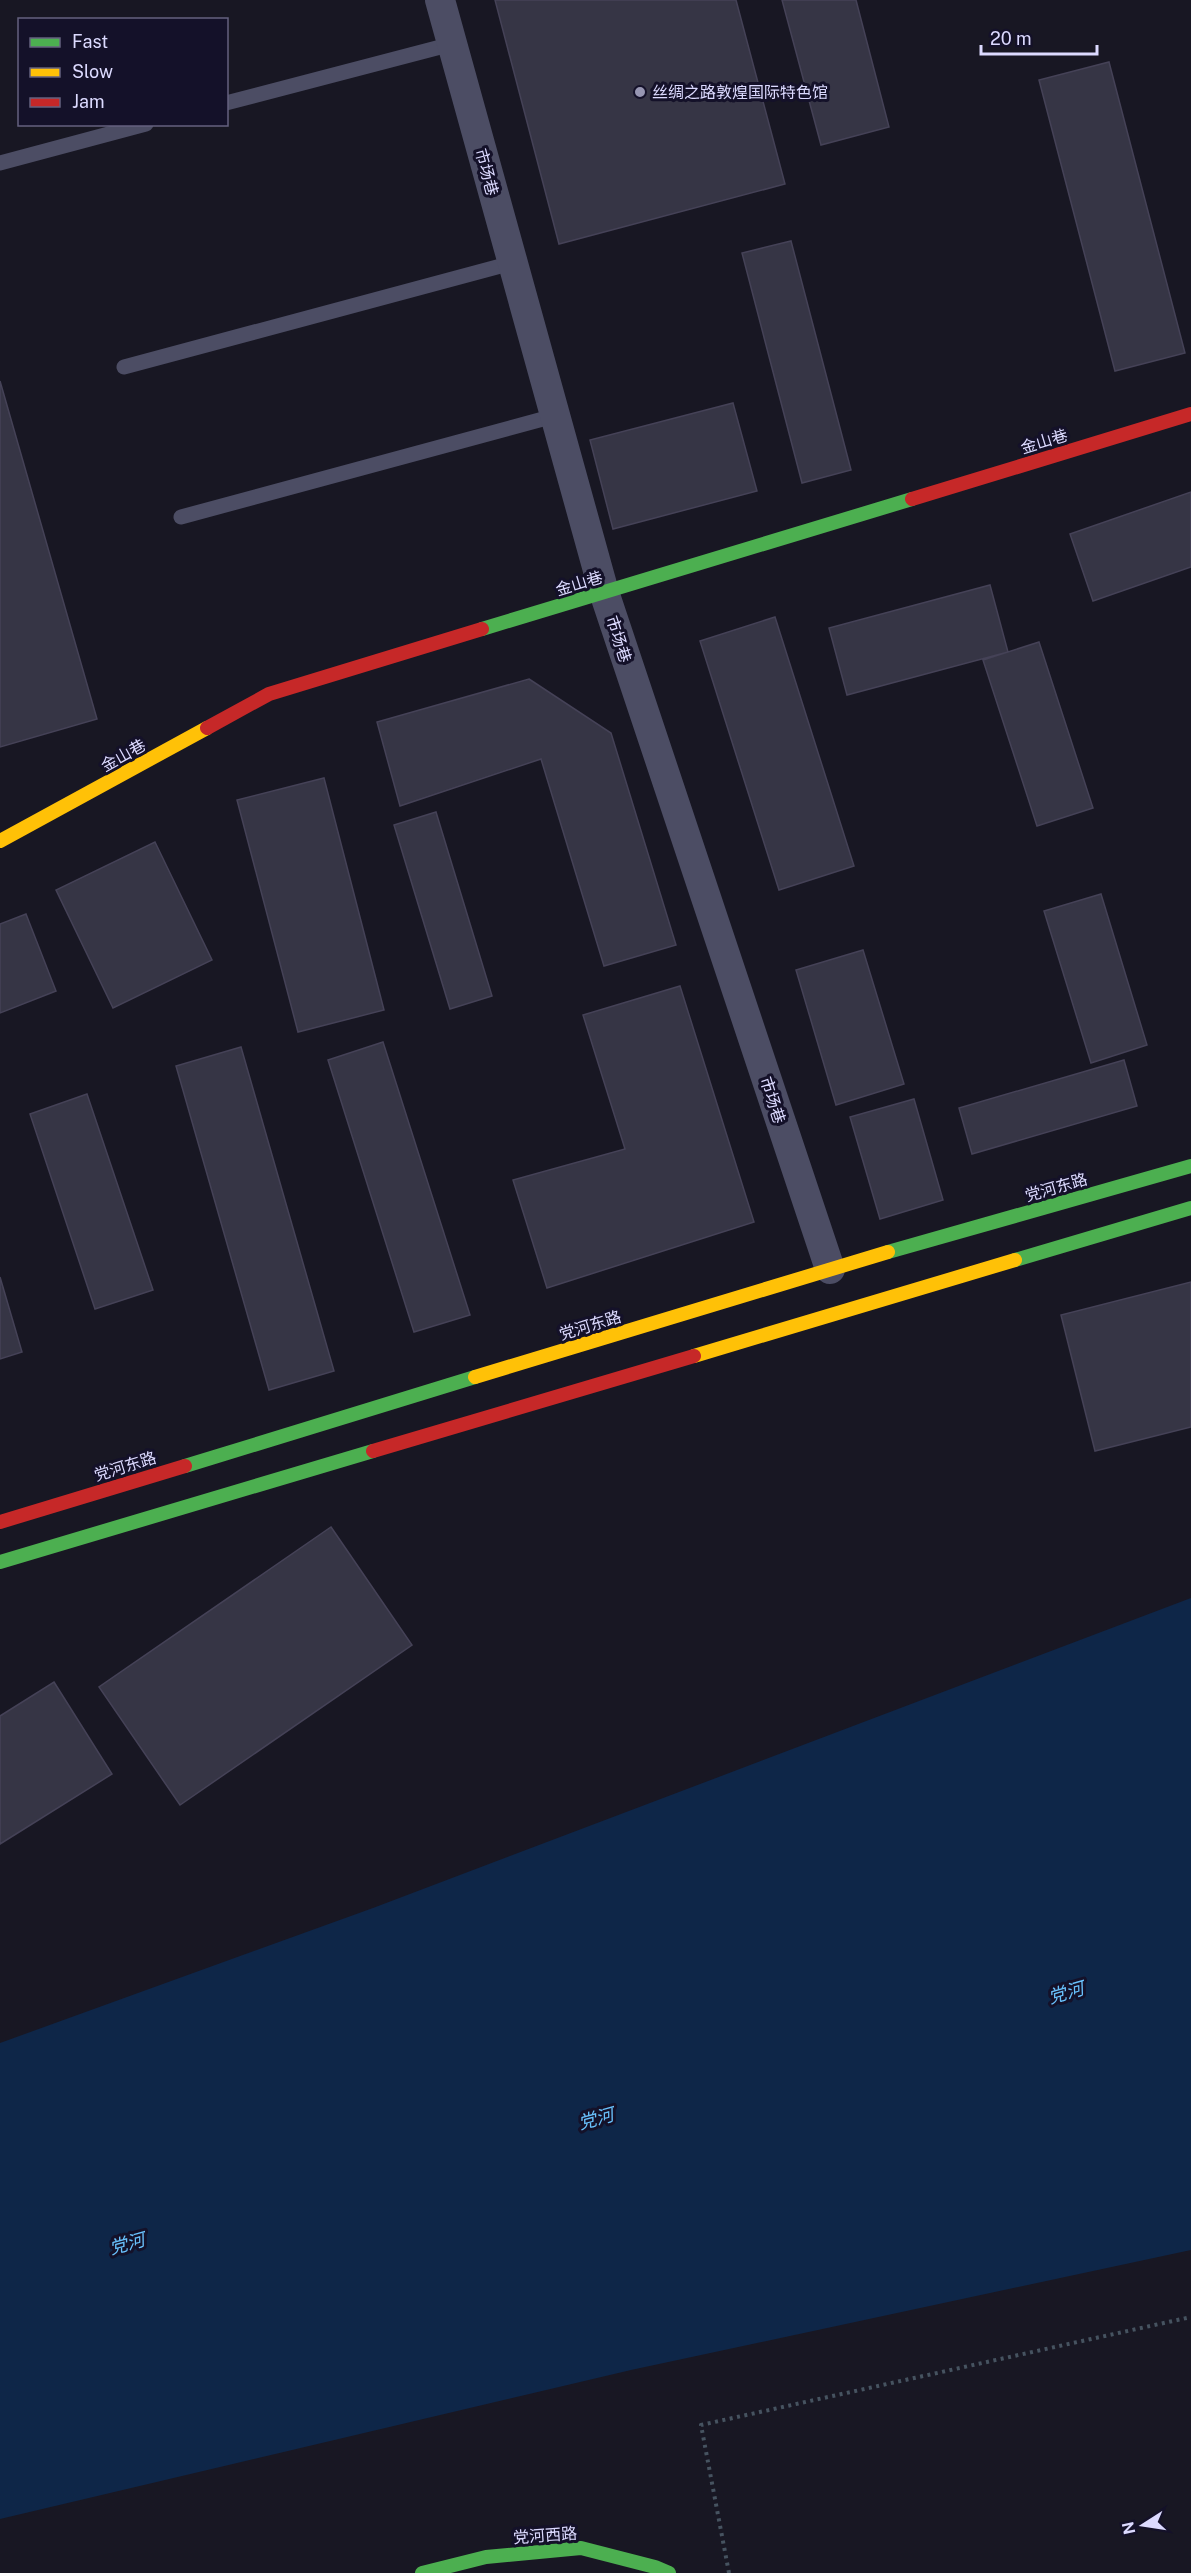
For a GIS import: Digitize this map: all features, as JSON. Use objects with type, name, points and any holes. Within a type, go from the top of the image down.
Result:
[{"type":"main road","name":"金山巷","points":[[0,840],[269,694],[1191,414]]},
{"type":"main road","name":"党河东路","points":[[0,1522],[830,1269],[1191,1166]]},
{"type":"main road","points":[[0,1562],[1191,1208]]},
{"type":"main road","name":"党河西路","points":[[422,2573],[486,2557],[581,2548],[655,2567],[669,2573]]},
{"type":"street","name":"市场巷","points":[[440,0],[604,592],[830,1269]]},
{"type":"lane","points":[[228,102],[452,44]]},
{"type":"lane","points":[[0,163],[139,126]]},
{"type":"lane","points":[[124,367],[512,263]]},
{"type":"lane","points":[[181,517],[554,416]]},
{"type":"path","points":[[729,2573],[701,2426],[1191,2318]]},
{"type":"water","name":"党河","points":[[1191,1598],[1191,2250],[631,2370],[0,2519],[0,2043],[373,1908]]},
{"type":"building","name":"丝绸之路敦煌国际特色馆","points":[[495,0],[736,0],[785,184],[559,244]]},
{"type":"building","points":[[782,0],[856,0],[889,127],[821,145]]},
{"type":"building","points":[[1109,62],[1185,353],[1115,371],[1039,80]]},
{"type":"building","points":[[791,241],[851,470],[802,483],[742,253]]},
{"type":"building","points":[[0,381],[97,719],[0,747]]},
{"type":"building","points":[[733,403],[757,491],[613,529],[590,440]]},
{"type":"building","points":[[1191,492],[1191,567],[1093,601],[1070,534]]},
{"type":"building","points":[[990,585],[1008,652],[847,695],[829,628]]},
{"type":"building","points":[[775,617],[854,866],[779,890],[700,641]]},
{"type":"building","points":[[1039,642],[1093,808],[1037,826],[983,660]]},
{"type":"building","points":[[529,679],[611,733],[676,945],[604,966],[541,759],[400,806],[377,722]]},
{"type":"building","points":[[324,778],[384,1010],[298,1032],[237,800]]},
{"type":"building","points":[[436,812],[492,996],[450,1009],[394,825]]},
{"type":"building","points":[[155,842],[212,960],[113,1008],[56,890]]},
{"type":"building","points":[[1101,894],[1147,1045],[1091,1063],[1044,911]]},
{"type":"building","points":[[26,914],[56,991],[0,1013],[0,924]]},
{"type":"building","points":[[863,950],[904,1084],[836,1105],[796,970]]},
{"type":"building","points":[[680,986],[754,1222],[547,1288],[513,1180],[625,1149],[583,1015]]},
{"type":"building","points":[[383,1042],[470,1315],[414,1332],[328,1060]]},
{"type":"building","points":[[241,1047],[334,1371],[269,1390],[176,1066]]},
{"type":"building","points":[[1124,1060],[1137,1106],[972,1154],[959,1108]]},
{"type":"building","points":[[87,1094],[153,1290],[95,1309],[30,1114]]},
{"type":"building","points":[[914,1099],[943,1200],[880,1219],[850,1117]]},
{"type":"building","points":[[0,1277],[22,1352],[0,1359]]},
{"type":"building","points":[[1191,1282],[1191,1427],[1095,1451],[1061,1315]]},
{"type":"building","points":[[331,1527],[412,1645],[180,1805],[99,1687]]},
{"type":"building","points":[[54,1682],[112,1774],[0,1844],[0,1716]]},
{"type":"traffic: fast","points":[[482,629],[912,499]]},
{"type":"traffic: fast","points":[[888,1252],[1191,1166]]},
{"type":"traffic: fast","points":[[1015,1260],[1191,1208]]},
{"type":"traffic: fast","points":[[185,1466],[475,1377]]},
{"type":"traffic: fast","points":[[0,1562],[373,1451]]},
{"type":"traffic: fast","points":[[422,2573],[486,2557],[581,2548],[655,2567],[669,2573]]},
{"type":"traffic: slow","points":[[0,841],[207,728]]},
{"type":"traffic: slow","points":[[475,1377],[888,1252]]},
{"type":"traffic: slow","points":[[694,1356],[1015,1260]]},
{"type":"traffic: jam","points":[[912,499],[1191,414]]},
{"type":"traffic: jam","points":[[207,728],[269,694],[482,629]]},
{"type":"traffic: jam","points":[[373,1451],[694,1356]]},
{"type":"traffic: jam","points":[[0,1522],[185,1466]]},
{"type":"place","name":"丝绸之路敦煌国际特色馆","points":[[640,92]]}]
